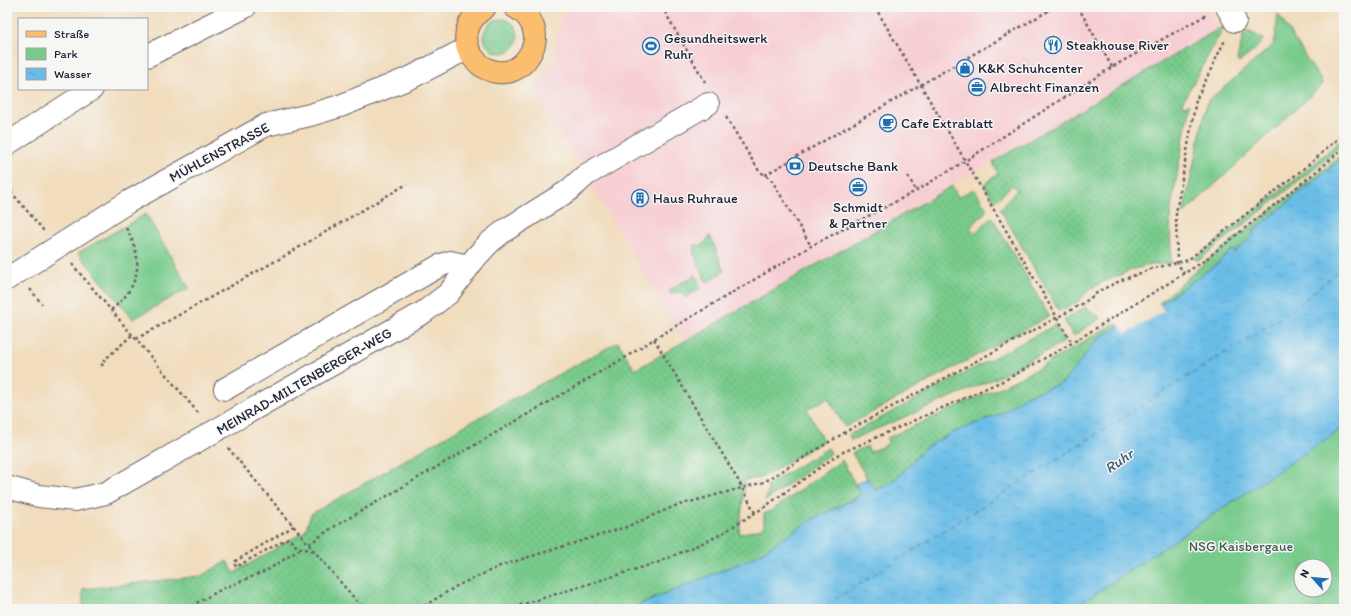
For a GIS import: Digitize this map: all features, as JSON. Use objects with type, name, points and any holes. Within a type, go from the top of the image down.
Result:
[{"type":"main road","points":[[515,7],[524,12],[535,31]]},
{"type":"main road","points":[[478,9],[469,25],[466,37],[468,50],[477,62],[488,70],[503,72],[513,70],[522,64],[530,55],[534,44],[539,14],[544,7]]},
{"type":"street","points":[[148,55],[244,7]]},
{"type":"street","name":"MÜHLENSTRASSE","points":[[7,279],[116,210],[266,125],[310,115],[340,106],[412,77],[456,54],[468,50]]},
{"type":"street","points":[[7,144],[90,90]]},
{"type":"street","name":"MEINRAD-MILTENBERGER-WEG","points":[[7,487],[39,496],[74,500],[106,493],[424,312],[449,293],[469,266],[489,243],[504,231],[568,191],[586,175],[714,102]]},
{"type":"street","points":[[225,389],[439,266],[450,262],[469,266]]},
{"type":"path","points":[[662,7],[714,102],[760,171],[771,179],[811,246]]},
{"type":"path","points":[[875,7],[1072,343]]},
{"type":"path","points":[[765,175],[1055,7]]},
{"type":"path","points":[[1078,7],[1112,67]]},
{"type":"path","points":[[309,544],[332,528],[626,357],[811,246],[916,191],[1112,67],[1225,13]]},
{"type":"path","points":[[1184,274],[1178,262],[1176,213],[1196,100],[1225,13]]},
{"type":"path","points":[[419,609],[457,586],[500,566],[626,527],[675,506],[764,482],[847,431],[1082,304],[1101,290],[1151,269],[1188,260],[1312,162],[1344,132]]},
{"type":"path","points":[[508,609],[659,562],[716,537],[755,513],[839,454],[1007,379],[1072,343],[1201,263],[1322,167],[1344,147]]},
{"type":"path","points":[[908,176],[916,191]]},
{"type":"path","points":[[136,339],[281,258],[407,184]]},
{"type":"path","points":[[7,187],[294,526],[362,609]]},
{"type":"path","points":[[111,310],[122,300],[132,287],[138,262],[134,243],[116,210]]},
{"type":"path","points":[[103,366],[101,363],[132,335]]},
{"type":"path","points":[[654,339],[742,488],[755,513]]},
{"type":"path","points":[[294,526],[234,562],[236,568],[288,538],[297,547],[314,551]]},
{"type":"path","points":[[186,609],[222,589],[266,571],[302,548]]},
{"type":"shaded area","points":[[568,7],[1205,7],[1218,29],[685,341],[534,90],[554,61],[560,20]]},
{"type":"green space","points":[[1278,14],[1323,84],[1183,214],[1207,102],[1272,46],[1275,40]]},
{"type":"green space","points":[[498,19],[504,19],[513,24],[517,30],[517,42],[513,48],[504,53],[498,53],[489,48],[484,39],[484,33],[489,24]]},
{"type":"green space","points":[[1224,27],[1182,103],[1186,105],[1190,103],[1170,214],[1171,263],[1151,265],[1134,269],[1115,277],[1099,284],[1085,294],[1079,301],[1059,311],[1000,209],[1017,190],[1012,185],[995,202],[984,184],[998,174],[993,162],[1218,29]]},
{"type":"green space","points":[[1245,29],[1263,39],[1252,52],[1238,62],[1237,60]]},
{"type":"green space","points":[[1338,142],[1341,145],[1318,166],[1199,260],[1194,259],[1315,163]]},
{"type":"green space","points":[[1344,151],[1344,157],[1252,232],[1255,235],[1233,253],[1231,250],[1217,264],[1160,304],[1159,303],[1202,265],[1327,167]]},
{"type":"green space","points":[[952,186],[958,197],[974,189],[976,191],[987,210],[970,228],[975,233],[992,217],[1049,316],[845,427],[828,398],[807,409],[823,441],[761,478],[745,480],[739,534],[761,529],[764,525],[764,514],[774,509],[842,460],[861,495],[811,520],[754,557],[630,609],[83,609],[83,589],[201,576],[227,561],[234,573],[305,531],[311,514],[469,423],[618,342],[635,370]]},
{"type":"green space","points":[[146,214],[189,288],[133,319],[78,253]]},
{"type":"green space","points":[[710,235],[724,271],[708,282],[705,280],[693,251],[695,245],[704,243]]},
{"type":"green space","points":[[696,275],[701,288],[685,298],[681,292],[671,295],[669,290]]},
{"type":"green space","points":[[1085,307],[1101,318],[1073,336],[1064,320]]},
{"type":"green space","points":[[1113,324],[1120,326],[1101,336],[1063,383],[1025,396],[1003,413],[952,433],[925,448],[897,478],[875,491],[852,453],[867,446],[870,452],[888,444],[887,438],[1003,386],[1043,366]]},
{"type":"green space","points":[[1055,325],[1064,342],[998,377],[851,440],[849,435]]},
{"type":"green space","name":"NSG Kaisbergaue","points":[[1344,394],[1344,609],[1039,609]]},
{"type":"green space","points":[[828,448],[831,453],[765,501],[769,491],[766,486]]},
{"type":"water","name":"Ruhr","points":[[1344,157],[1344,427],[1072,609],[630,609],[754,557],[811,520],[861,496],[856,484],[867,478],[876,491],[897,478],[925,448],[952,433],[1003,413],[1025,396],[1063,383],[1101,336],[1152,310],[1217,264],[1232,250],[1234,253],[1254,235],[1252,232]]},
{"type":"pier","points":[[1159,303],[1164,311],[1125,334],[1119,325]]},
{"type":"ferry route","points":[[820,609],[1293,310],[1344,266]]},
{"type":"place","name":"Steakhouse River","points":[[1053,45]]},
{"type":"place","name":"Gesundheitswerk Ruhr","points":[[651,46]]},
{"type":"place","name":"K&K Schuhcenter","points":[[965,68]]},
{"type":"place","name":"Albrecht Finanzen","points":[[977,87]]},
{"type":"place","name":"Cafe Extrablatt","points":[[888,123]]},
{"type":"place","name":"Deutsche Bank","points":[[795,166]]},
{"type":"place","name":"Schmidt & Partner","points":[[858,187]]},
{"type":"place","name":"Haus Ruhraue","points":[[640,198]]}]
